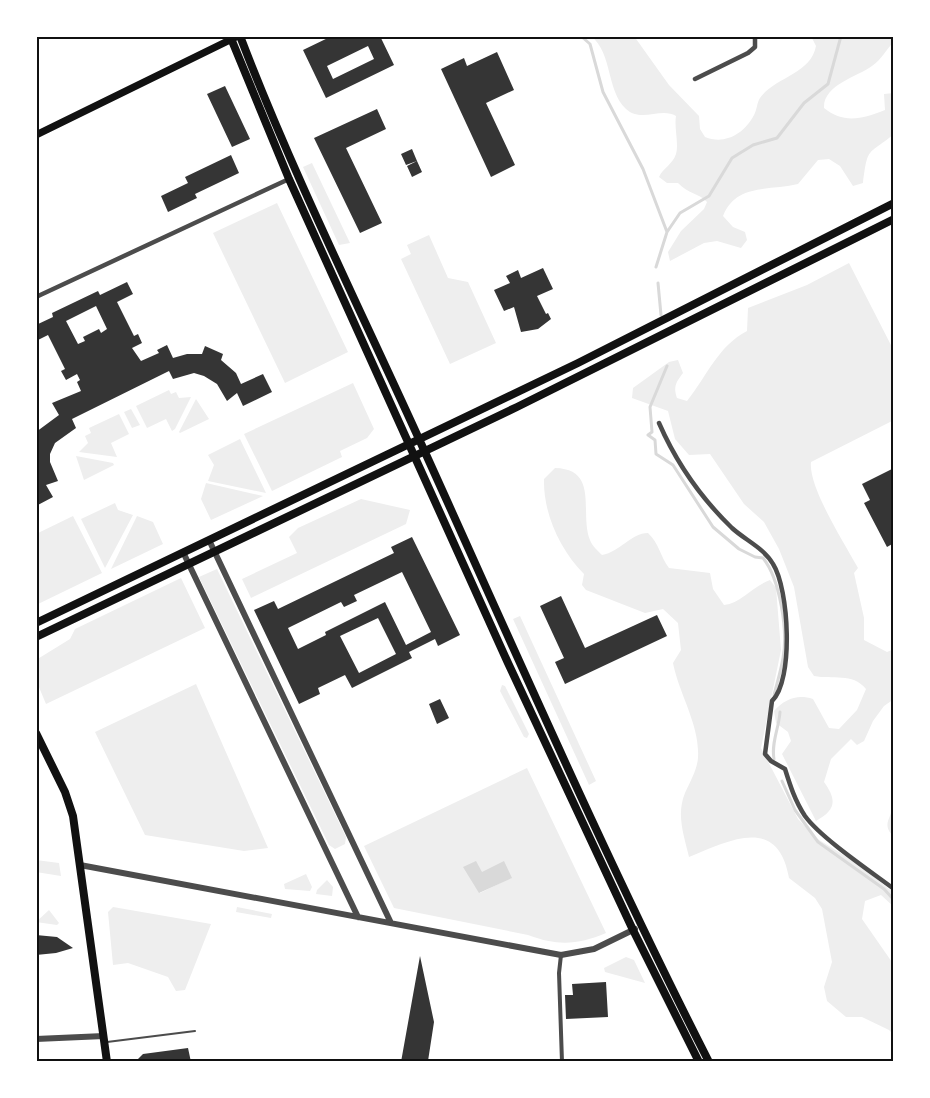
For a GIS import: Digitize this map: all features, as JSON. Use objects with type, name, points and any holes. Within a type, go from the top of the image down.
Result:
[{"type":"main road","points":[[36,135],[235,37]]},
{"type":"main road","points":[[235,37],[642,925],[709,1062]]},
{"type":"main road","points":[[235,37],[289,179],[408,443],[633,930],[699,1062]]},
{"type":"main road","points":[[36,623],[578,363],[894,203]]},
{"type":"main road","points":[[36,637],[425,452],[894,219]]},
{"type":"main road","points":[[36,733],[65,792],[73,816],[94,954],[107,1062]]},
{"type":"street","points":[[695,79],[748,53],[755,47],[755,36]]},
{"type":"street","points":[[36,297],[298,175]]},
{"type":"street","points":[[659,423],[669,447],[694,485],[732,528],[767,555],[775,566],[782,587],[787,631],[785,667],[777,697],[772,701],[765,754],[771,761],[785,769],[797,802],[805,816],[821,834],[894,889]]},
{"type":"street","points":[[209,540],[391,923]]},
{"type":"street","points":[[183,552],[358,917]]},
{"type":"street","points":[[80,865],[561,955],[594,949],[642,925]]},
{"type":"street","points":[[561,955],[559,973],[562,1062]]},
{"type":"street","points":[[36,1039],[104,1039]]},
{"type":"lane","points":[[104,1039],[195,1031]]},
{"type":"shaded area","points":[[591,36],[634,36],[669,85],[699,116],[700,129],[705,137],[720,140],[727,139],[745,128],[754,115],[759,100],[767,91],[807,63],[816,46],[811,36],[894,36],[894,41],[875,64],[842,82],[829,93],[824,108],[838,116],[861,118],[885,110],[884,94],[894,93],[894,134],[870,153],[863,183],[853,186],[840,166],[829,159],[818,160],[798,184],[745,193],[729,205],[723,216],[733,227],[745,232],[747,240],[741,248],[717,241],[704,243],[670,261],[668,252],[681,231],[704,209],[707,202],[678,183],[667,183],[659,177],[676,154],[676,116],[664,113],[638,115],[626,109],[615,92],[603,52]]},
{"type":"shaded area","points":[[312,163],[350,243],[339,245],[303,167]]},
{"type":"shaded area","points":[[277,203],[348,352],[285,383],[213,233]]},
{"type":"shaded area","points":[[429,235],[448,278],[468,282],[496,343],[450,364],[401,259],[411,254],[407,245]]},
{"type":"shaded area","points":[[849,263],[894,351],[894,420],[811,462],[812,473],[815,486],[828,515],[858,568],[854,573],[864,618],[864,640],[887,652],[894,649],[894,699],[884,706],[873,721],[864,741],[857,745],[851,739],[831,759],[824,782],[831,794],[831,809],[816,821],[782,754],[791,741],[788,732],[776,723],[774,711],[782,703],[792,699],[802,697],[813,699],[829,728],[839,729],[857,710],[866,689],[855,680],[848,678],[814,676],[808,667],[794,587],[779,549],[764,522],[744,504],[710,454],[689,455],[675,439],[668,411],[632,398],[633,388],[669,362],[678,360],[683,373],[675,391],[677,398],[687,401],[721,353],[737,337],[747,331],[748,308],[807,285]]},
{"type":"shaded area","points":[[353,383],[374,429],[367,438],[340,451],[342,457],[272,491],[244,434]]},
{"type":"shaded area","points":[[169,390],[171,394],[176,392],[179,398],[191,397],[175,429],[172,431],[166,419],[147,428],[136,406]]},
{"type":"shaded area","points":[[196,399],[209,419],[180,433],[179,432]]},
{"type":"shaded area","points":[[131,409],[140,425],[132,428],[124,412]]},
{"type":"shaded area","points":[[119,414],[129,434],[111,443],[117,457],[79,452],[88,443],[85,436],[91,433],[89,428]]},
{"type":"shaded area","points":[[240,439],[266,493],[208,481],[214,465],[208,455]]},
{"type":"shaded area","points":[[76,456],[113,463],[114,465],[84,480]]},
{"type":"shaded area","points":[[555,468],[569,470],[578,476],[583,484],[587,529],[590,540],[602,555],[636,536],[648,533],[655,541],[669,568],[710,573],[713,589],[724,605],[736,601],[770,580],[776,588],[781,650],[761,748],[798,819],[816,838],[858,864],[894,893],[894,907],[881,895],[865,901],[862,919],[894,965],[894,1035],[889,1030],[862,1017],[846,1017],[827,1001],[824,987],[832,962],[822,909],[815,898],[789,878],[783,858],[774,846],[763,839],[750,838],[720,844],[689,857],[681,809],[696,767],[698,746],[693,722],[673,663],[681,650],[678,623],[663,609],[645,613],[586,590],[582,585],[584,574],[567,554],[546,505],[544,479]]},
{"type":"shaded area","points":[[206,483],[263,496],[211,520],[201,499]]},
{"type":"shaded area","points":[[361,499],[410,510],[406,524],[251,598],[242,579],[297,553],[289,537],[298,528]]},
{"type":"shaded area","points":[[115,503],[118,510],[133,515],[105,568],[81,519]]},
{"type":"shaded area","points":[[73,516],[102,573],[36,605],[36,534]]},
{"type":"shaded area","points":[[137,516],[153,522],[163,544],[111,569]]},
{"type":"shaded area","points":[[217,569],[346,837],[345,844],[335,849],[329,845],[199,577]]},
{"type":"shaded area","points":[[181,578],[205,628],[46,704],[36,680],[36,660],[70,639],[75,629]]},
{"type":"shaded area","points":[[520,616],[596,781],[589,785],[513,619]]},
{"type":"shaded area","points":[[196,684],[268,848],[244,851],[145,835],[95,732]]},
{"type":"shaded area","points":[[502,685],[505,686],[529,734],[527,738],[524,737],[500,691]]},
{"type":"shaded area","points":[[527,768],[606,933],[577,942],[548,941],[394,908],[364,846]],"holes":[[[511,878],[480,893],[473,879]]]},
{"type":"shaded area","points":[[894,775],[894,837],[887,825],[893,805]]},
{"type":"shaded area","points":[[36,860],[59,863],[61,876],[36,872]]},
{"type":"shaded area","points":[[476,861],[482,872],[504,861],[512,878],[479,893],[463,867]]},
{"type":"shaded area","points":[[306,874],[312,887],[310,891],[285,889],[284,884]]},
{"type":"shaded area","points":[[327,880],[333,887],[332,896],[316,894],[317,890]]},
{"type":"shaded area","points":[[113,907],[211,924],[185,990],[176,991],[168,977],[128,963],[113,965],[108,912]]},
{"type":"shaded area","points":[[237,907],[272,914],[271,918],[236,912]]},
{"type":"shaded area","points":[[49,910],[59,923],[57,925],[36,922]]},
{"type":"shaded area","points":[[626,957],[634,960],[645,983],[605,972],[604,968]]},
{"type":"building","points":[[332,36],[380,36],[394,65],[326,98],[303,50]],"holes":[[[368,46],[374,59],[333,79],[327,66]]]},
{"type":"building","points":[[497,52],[514,90],[486,103],[515,165],[491,177],[441,69],[464,58],[467,66]]},
{"type":"building","points":[[225,86],[250,139],[232,147],[207,94]]},
{"type":"building","points":[[377,109],[386,129],[346,148],[382,223],[360,233],[314,138]]},
{"type":"building","points":[[412,149],[417,161],[406,165],[401,154]]},
{"type":"building","points":[[231,155],[239,173],[195,194],[197,198],[168,212],[161,196],[188,183],[185,177]]},
{"type":"building","points":[[417,161],[422,172],[412,177],[407,166]]},
{"type":"building","points":[[543,268],[553,289],[537,296],[551,319],[538,329],[521,332],[514,307],[504,311],[494,290],[510,283],[506,276],[518,270],[521,278]]},
{"type":"building","points":[[127,282],[133,294],[117,302],[134,336],[138,334],[142,343],[132,348],[141,361],[159,353],[157,350],[167,345],[173,358],[187,354],[202,354],[205,346],[223,354],[221,360],[236,373],[241,384],[263,374],[272,392],[243,406],[237,393],[227,401],[217,384],[204,376],[194,373],[173,379],[169,371],[72,419],[76,428],[55,443],[50,454],[50,462],[58,481],[46,485],[53,497],[36,506],[36,432],[59,415],[52,403],[81,391],[77,382],[80,380],[77,374],[66,380],[61,371],[65,369],[48,335],[36,341],[36,325],[53,317],[52,313],[98,291],[100,295]],"holes":[[[96,306],[107,329],[101,333],[99,329],[83,337],[85,341],[78,344],[66,321]]]},
{"type":"building","points":[[894,468],[894,543],[887,547],[864,503],[870,500],[862,484]]},
{"type":"building","points":[[412,537],[460,635],[438,646],[435,639],[409,652],[412,658],[352,688],[345,675],[318,688],[320,694],[299,704],[254,610],[274,601],[278,609],[394,553],[391,547]],"holes":[[[402,572],[431,632],[406,645],[385,602],[325,632],[326,635],[298,649],[288,628],[341,602],[344,607],[357,601],[354,595]],[[378,618],[396,654],[359,673],[340,636]]]},
{"type":"building","points":[[561,596],[585,648],[657,615],[667,636],[565,684],[555,662],[564,658],[540,606]]},
{"type":"building","points":[[440,699],[449,718],[437,724],[429,704]]},
{"type":"building","points":[[36,935],[57,937],[73,948],[36,955]]},
{"type":"building","points":[[420,956],[434,1022],[428,1061],[401,1062]]},
{"type":"building","points":[[606,982],[608,1017],[566,1019],[565,995],[573,995],[572,984]]},
{"type":"building","points":[[188,1048],[191,1062],[135,1062],[143,1054]]},
{"type":"waterway","points":[[581,36],[590,44],[603,92],[643,169],[667,232]]},
{"type":"waterway","points":[[656,267],[667,232],[680,213],[709,196],[732,158],[753,145],[777,138],[804,103],[828,84],[841,36]]},
{"type":"waterway","points":[[658,283],[661,315]]},
{"type":"waterway","points":[[667,366],[650,407],[652,432],[648,435],[655,440],[656,454],[673,465],[713,527],[739,549],[755,557],[763,558],[769,567],[778,592],[784,634],[783,658],[774,695]]},
{"type":"waterway","points":[[774,759],[780,712]]},
{"type":"waterway","points":[[782,781],[795,810],[818,842],[884,889],[894,900]]}]
